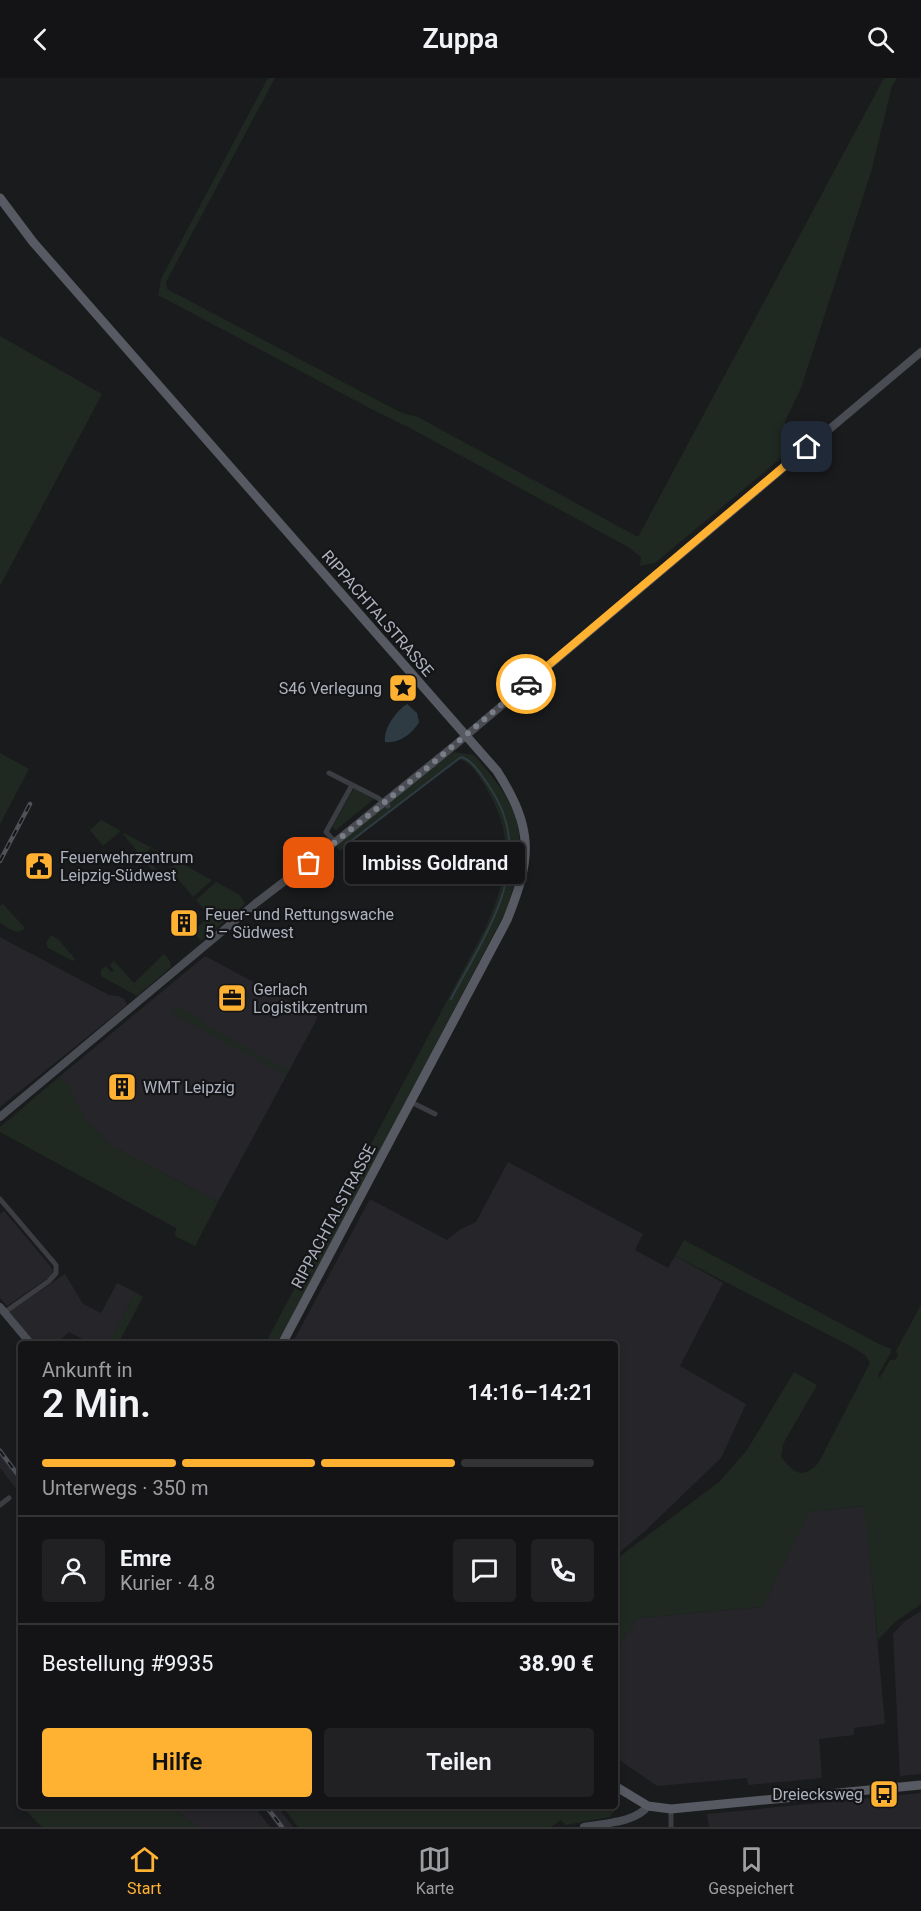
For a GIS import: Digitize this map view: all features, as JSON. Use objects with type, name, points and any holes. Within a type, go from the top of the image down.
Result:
[{"type":"main road","name":"RIPPACHTALSTRASSE","points":[[0,198],[40,252],[496,771],[521,815],[525,846],[524,870],[507,920],[284,1341]]},
{"type":"main road","points":[[618,1788],[648,1806],[671,1809],[921,1785]]},
{"type":"street","points":[[0,1117],[256,903],[386,804],[921,352]]},
{"type":"street","points":[[329,773],[386,804]]},
{"type":"street","points":[[334,842],[326,832],[352,785]]},
{"type":"street","points":[[411,1102],[435,1114]]},
{"type":"street","points":[[0,1199],[56,1265],[56,1272],[49,1281],[2,1310],[28,1341]]},
{"type":"street","points":[[0,1505],[9,1498]]},
{"type":"street","points":[[584,1827],[632,1818],[648,1806]]},
{"type":"street","points":[[671,1809],[671,1827]]},
{"type":"shaded area","points":[[268,78],[275,78],[166,282],[167,289],[402,413],[418,417],[638,537],[884,78],[897,78],[892,86],[871,172],[801,388],[785,421],[787,435],[800,438],[787,453],[655,563],[640,566],[641,557],[628,547],[410,428],[158,295],[161,279]]},
{"type":"shaded area","points":[[0,336],[102,394],[0,586]]},
{"type":"shaded area","points":[[407,704],[417,713],[419,722],[405,737],[385,742],[391,721]]},
{"type":"shaded area","points":[[454,752],[474,755],[504,793],[518,826],[520,843],[514,884],[507,909],[280,1341],[267,1341],[485,929],[500,890],[506,856],[501,822],[495,804],[484,784],[470,765],[458,759],[340,851],[336,846],[395,796]]},
{"type":"shaded area","points":[[0,753],[29,769],[0,824]]},
{"type":"shaded area","points":[[354,788],[374,799],[336,830],[332,827]]},
{"type":"shaded area","points":[[101,820],[121,831],[103,846],[90,830]]},
{"type":"shaded area","points":[[124,833],[176,861],[168,865],[165,862],[167,857],[150,848],[145,857],[160,873],[157,876]]},
{"type":"shaded area","points":[[179,862],[212,880],[193,897],[169,868]]},
{"type":"shaded area","points":[[216,882],[240,895],[245,904],[201,941],[193,931],[210,916],[196,900]]},
{"type":"shaded area","points":[[3,904],[25,928],[16,931],[0,923],[0,906]]},
{"type":"shaded area","points":[[51,935],[58,939],[75,959],[73,961],[48,948],[46,943]]},
{"type":"shaded area","points":[[0,937],[109,995],[124,999],[127,1005],[0,1107]]},
{"type":"shaded area","points":[[164,954],[170,961],[171,967],[137,996],[101,976],[101,970],[106,966],[111,972],[114,971],[110,965],[113,962],[112,959],[134,983]]},
{"type":"shaded area","points":[[205,956],[318,1017],[218,1202],[110,1145],[84,1117],[68,1085],[59,1077]]},
{"type":"shaded area","points":[[177,1006],[204,1021],[206,1026],[203,1030],[172,1014]]},
{"type":"shaded area","points":[[208,1027],[289,1071],[286,1075],[205,1032]]},
{"type":"shaded area","points":[[59,1077],[68,1085],[84,1117],[110,1145],[218,1202],[195,1246],[175,1236],[176,1228],[0,1132],[0,1127]]},
{"type":"shaded area","points":[[508,1162],[643,1234],[635,1250],[668,1268],[675,1256],[723,1283],[680,1366],[746,1404],[721,1458],[645,1531],[618,1554],[618,1341],[294,1341],[370,1199],[447,1240],[459,1230],[476,1222]]},
{"type":"shaded area","points":[[4,1211],[53,1271],[51,1276],[7,1306],[0,1298],[0,1214]]},
{"type":"shaded area","points":[[684,1240],[891,1349],[878,1375],[880,1378],[890,1360],[895,1360],[898,1355],[896,1351],[921,1305],[921,1604],[895,1622],[878,1640],[864,1506],[809,1512],[762,1607],[638,1618],[618,1647],[618,1558],[719,1482],[747,1450],[794,1372],[817,1385],[783,1444],[781,1457],[799,1473],[814,1468],[870,1363],[866,1356],[856,1349],[675,1256]]},
{"type":"shaded area","points":[[65,1274],[83,1304],[101,1313],[117,1283],[135,1292],[110,1341],[87,1341],[69,1332],[59,1341],[33,1341],[9,1312]]},
{"type":"shaded area","points":[[135,1292],[143,1297],[120,1341],[110,1341]]},
{"type":"shaded area","points":[[0,1447],[18,1471],[18,1491],[0,1468]]},
{"type":"shaded area","points":[[865,1506],[885,1724],[854,1728],[854,1735],[819,1739],[822,1778],[748,1785],[747,1778],[657,1786],[618,1759],[618,1647],[638,1618],[762,1607],[809,1512]]},
{"type":"shaded area","points":[[921,1611],[921,1774],[900,1776],[893,1634],[904,1622]]},
{"type":"shaded area","points":[[921,1793],[921,1827],[709,1827],[707,1814]]},
{"type":"shaded area","points":[[24,1809],[172,1809],[198,1827],[42,1827]]},
{"type":"shaded area","points":[[172,1809],[256,1809],[270,1827],[198,1827]]},
{"type":"shaded area","points":[[264,1809],[279,1809],[293,1827],[278,1827]]},
{"type":"shaded area","points":[[284,1809],[616,1809],[610,1817],[566,1825],[561,1820],[551,1827],[298,1827]]},
{"type":"waterway","points":[[351,841],[461,757],[473,765],[489,786],[503,814],[510,841],[509,868],[492,922],[451,999]]},
{"type":"railway","points":[[0,861],[30,804]]},
{"type":"railway","points":[[0,1451],[18,1475]]},
{"type":"railway","points":[[268,1809],[282,1827]]},
{"type":"way so far","points":[[309,863],[421,773],[526,684]]},
{"type":"place","name":"S46 Verlegung","points":[[403,688]]},
{"type":"place","name":"Imbiss Goldrand","points":[[309,863]]},
{"type":"place","name":"Feuerwehrzentrum Leipzig-Südwest","points":[[39,866]]},
{"type":"place","name":"Feuer- und Rettungswache 5 – Südwest","points":[[184,923]]},
{"type":"place","name":"Gerlach Logistikzentrum","points":[[232,998]]},
{"type":"place","name":"WMT Leipzig","points":[[122,1087]]},
{"type":"place","name":"Dreiecksweg","points":[[884,1794]]},
{"type":"route","points":[[526,684],[807,447]]}]
